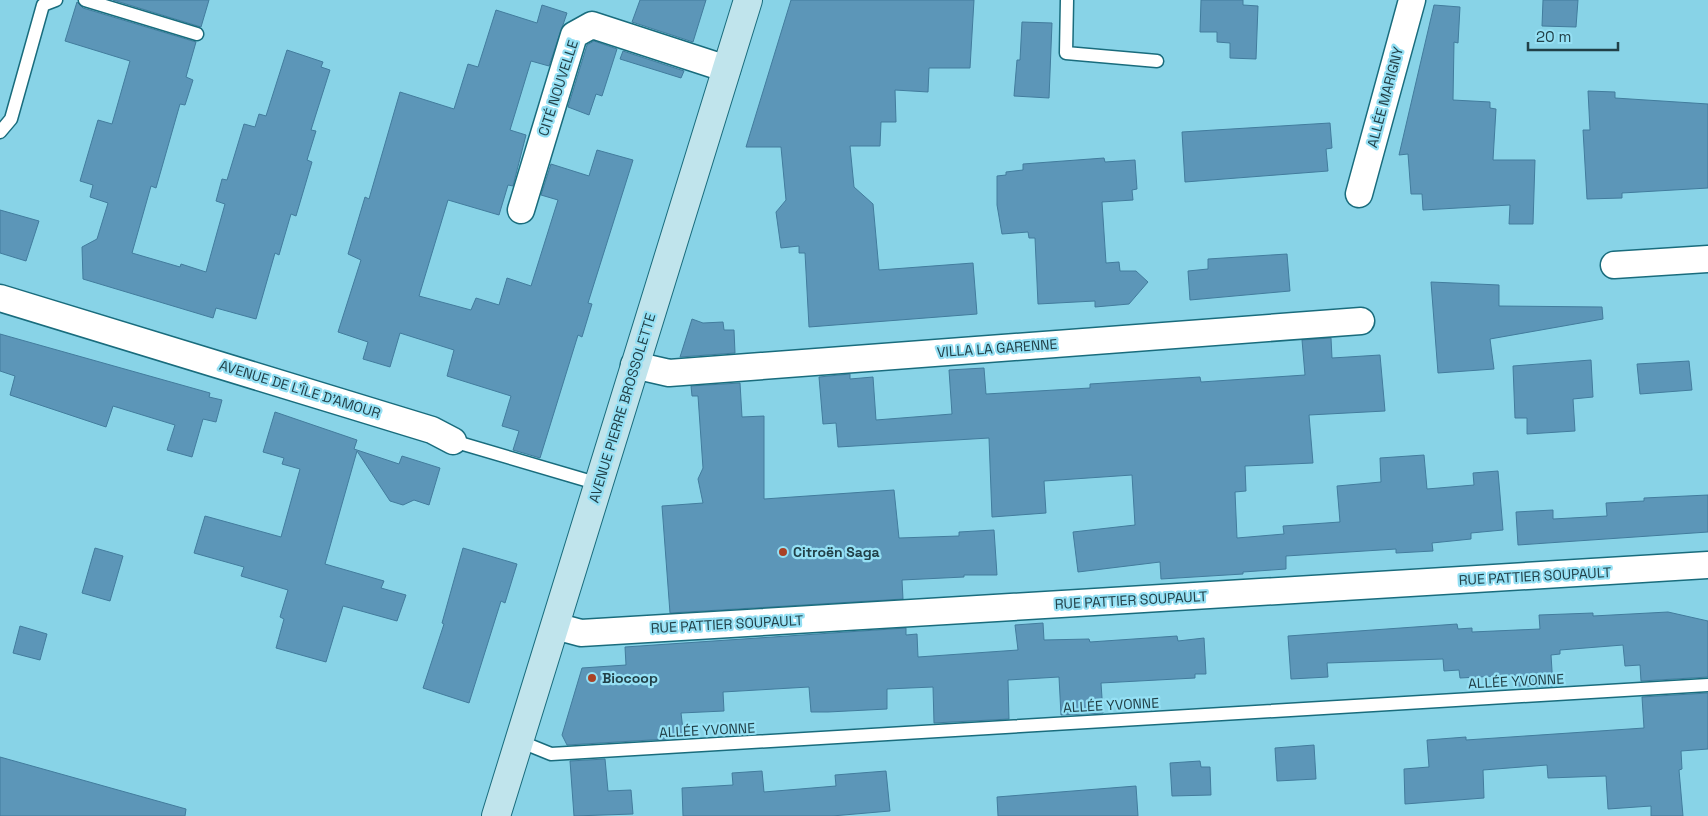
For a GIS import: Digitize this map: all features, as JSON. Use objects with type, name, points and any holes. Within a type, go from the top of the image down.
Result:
[{"type":"main road","name":"AVENUE PIERRE BROSSOLETTE","points":[[496,816],[599,484],[634,364],[748,0]]},
{"type":"street","name":"ALLÉE MARIGNY","points":[[1359,194],[1412,0]]},
{"type":"street","name":"CITÉ NOUVELLE","points":[[520,210],[574,35],[592,24],[727,69]]},
{"type":"street","points":[[1614,265],[1708,259]]},
{"type":"street","name":"AVENUE DE L'ÎLE D'AMOUR","points":[[0,298],[432,430],[453,441]]},
{"type":"street","name":"VILLA LA GARENNE","points":[[634,364],[670,373],[1361,321]]},
{"type":"street","name":"RUE PATTIER SOUPAULT","points":[[555,626],[581,633],[1708,565]]},
{"type":"lane","points":[[0,132],[10,119],[43,5],[56,0]]},
{"type":"lane","points":[[85,0],[197,34]]},
{"type":"lane","points":[[1067,0],[1066,53],[1157,61]]},
{"type":"lane","name":"AVENUE DE L'ÎLE D'AMOUR","points":[[453,441],[599,484]]},
{"type":"lane","name":"ALLÉE YVONNE","points":[[520,741],[551,754],[1708,685]]},
{"type":"building","points":[[113,0],[209,0],[201,27]]},
{"type":"building","points":[[640,0],[706,0],[693,42],[632,22]]},
{"type":"building","points":[[791,0],[974,0],[970,68],[929,68],[928,92],[895,90],[896,122],[881,122],[880,146],[850,146],[854,187],[873,204],[879,270],[973,263],[977,314],[809,327],[805,253],[799,253],[799,246],[781,248],[776,212],[786,200],[781,147],[746,147]]},
{"type":"building","points":[[1201,0],[1243,0],[1243,5],[1258,6],[1256,59],[1230,58],[1230,43],[1217,42],[1217,32],[1200,32]]},
{"type":"building","points":[[1543,0],[1578,0],[1576,27],[1542,26]]},
{"type":"building","points":[[77,2],[83,8],[196,42],[186,77],[193,80],[185,105],[180,104],[156,188],[151,186],[132,253],[180,267],[181,264],[206,272],[225,204],[216,201],[222,179],[227,180],[244,124],[255,127],[259,114],[266,116],[287,50],[323,62],[321,67],[330,70],[311,130],[316,131],[307,160],[312,162],[296,216],[291,214],[279,255],[275,253],[256,319],[216,308],[213,318],[83,279],[82,247],[97,239],[108,203],[90,197],[93,185],[80,181],[98,120],[112,124],[130,61],[65,41]]},
{"type":"building","points":[[542,5],[567,13],[549,66],[531,61],[510,130],[526,135],[513,186],[508,185],[499,215],[448,200],[419,296],[471,310],[476,298],[499,305],[507,278],[531,286],[558,200],[541,195],[551,164],[589,176],[597,150],[633,160],[588,303],[592,304],[582,337],[578,335],[540,458],[513,450],[519,431],[502,426],[511,396],[447,376],[454,350],[400,333],[390,367],[363,359],[368,342],[338,332],[361,260],[348,254],[365,197],[369,199],[400,92],[454,109],[468,64],[478,67],[496,10],[537,23]]},
{"type":"building","points":[[1434,5],[1460,7],[1458,43],[1454,42],[1453,100],[1490,102],[1490,108],[1496,109],[1493,160],[1535,160],[1533,224],[1509,224],[1510,205],[1423,210],[1422,194],[1411,194],[1408,154],[1399,155]]},
{"type":"building","points":[[1022,22],[1052,23],[1049,98],[1014,96],[1017,60],[1020,60]]},
{"type":"building","points":[[594,41],[617,49],[602,96],[596,94],[589,115],[568,107],[587,45]]},
{"type":"building","points":[[623,51],[684,71],[681,78],[620,59]]},
{"type":"building","points":[[1588,91],[1615,92],[1615,98],[1708,104],[1708,188],[1622,193],[1622,198],[1587,199],[1583,130],[1590,130]]},
{"type":"building","points":[[1330,123],[1332,148],[1326,149],[1328,171],[1185,182],[1182,132]]},
{"type":"building","points":[[1104,158],[1105,162],[1135,160],[1137,189],[1132,190],[1133,200],[1102,202],[1106,263],[1119,262],[1120,271],[1136,271],[1148,282],[1129,304],[1095,307],[1095,301],[1038,304],[1035,238],[1029,238],[1028,232],[1002,234],[997,205],[997,176],[1006,175],[1006,172],[1023,170],[1023,164]]},
{"type":"building","points":[[0,210],[39,221],[26,261],[0,253]]},
{"type":"building","points":[[1287,254],[1290,291],[1190,300],[1188,271],[1208,269],[1208,259]]},
{"type":"building","points":[[1431,282],[1499,285],[1499,306],[1602,307],[1603,319],[1490,339],[1494,369],[1438,373]]},
{"type":"building","points":[[692,319],[703,323],[723,322],[724,330],[734,330],[735,353],[680,357]]},
{"type":"building","points":[[0,334],[210,393],[209,397],[222,400],[216,422],[203,419],[192,457],[167,450],[175,425],[113,406],[106,427],[10,395],[15,376],[0,371]]},
{"type":"building","points":[[1331,338],[1332,358],[1380,355],[1385,411],[1309,415],[1313,463],[1245,466],[1246,491],[1235,492],[1237,538],[1284,534],[1283,526],[1340,522],[1337,486],[1381,482],[1380,458],[1424,455],[1427,489],[1474,485],[1473,473],[1498,471],[1503,530],[1471,533],[1471,539],[1432,543],[1433,551],[1396,553],[1396,549],[1286,556],[1286,569],[1243,572],[1243,574],[1161,579],[1160,562],[1078,572],[1073,532],[1135,525],[1132,475],[1044,481],[1046,513],[992,517],[989,438],[838,447],[836,423],[823,424],[819,377],[850,374],[850,379],[873,377],[876,420],[952,414],[949,370],[984,368],[986,394],[1090,388],[1090,384],[1200,377],[1201,382],[1305,375],[1302,340]]},
{"type":"building","points":[[1591,360],[1593,397],[1573,399],[1575,431],[1527,434],[1527,418],[1515,418],[1513,366]]},
{"type":"building","points":[[1689,361],[1692,390],[1640,394],[1637,364]]},
{"type":"building","name":"Citroën Saga","points":[[740,383],[742,417],[764,416],[764,499],[894,490],[899,538],[959,536],[959,532],[994,530],[997,575],[964,575],[964,577],[902,580],[903,599],[670,613],[662,506],[703,503],[698,479],[703,468],[698,396],[692,396],[691,386]]},
{"type":"building","points":[[275,412],[357,440],[354,449],[399,464],[402,456],[440,468],[429,505],[414,500],[403,505],[390,501],[357,451],[325,564],[384,581],[381,588],[406,595],[397,621],[343,606],[326,662],[276,648],[284,619],[280,617],[288,590],[241,576],[244,567],[194,553],[205,516],[281,537],[300,469],[282,464],[284,458],[263,452]]},
{"type":"building","points":[[1708,495],[1708,532],[1518,545],[1516,512],[1553,510],[1553,519],[1607,516],[1606,503],[1644,501],[1644,498]]},
{"type":"building","points":[[95,548],[123,556],[110,601],[82,593]]},
{"type":"building","points":[[463,548],[517,564],[505,603],[501,601],[469,703],[423,688],[444,624],[442,623]]},
{"type":"building","points":[[1668,612],[1708,621],[1708,677],[1641,681],[1640,665],[1625,666],[1623,645],[1560,650],[1560,654],[1551,655],[1553,686],[1516,686],[1515,675],[1460,678],[1459,670],[1444,671],[1443,659],[1327,663],[1328,677],[1291,679],[1288,636],[1457,624],[1458,629],[1472,628],[1472,632],[1540,629],[1539,615],[1593,613],[1593,616]]},
{"type":"building","points":[[1043,623],[1044,640],[1089,639],[1090,642],[1177,636],[1178,641],[1204,638],[1206,674],[1195,674],[1195,678],[1101,683],[1103,713],[1061,715],[1059,677],[1008,680],[1009,719],[934,723],[933,687],[887,689],[887,709],[811,712],[809,687],[723,692],[724,711],[681,713],[684,738],[567,745],[562,735],[582,668],[626,665],[625,647],[906,628],[906,635],[917,634],[918,657],[1018,650],[1015,625]]},
{"type":"building","points":[[20,626],[47,634],[40,660],[13,653]]},
{"type":"building","points":[[1708,693],[1708,749],[1681,751],[1682,769],[1679,770],[1683,816],[1651,816],[1651,806],[1608,809],[1606,776],[1548,778],[1547,765],[1483,770],[1484,798],[1405,804],[1404,769],[1429,767],[1427,740],[1466,737],[1466,740],[1644,728],[1642,697]]},
{"type":"building","points":[[1314,745],[1316,779],[1277,781],[1275,748]]},
{"type":"building","points":[[0,757],[186,809],[185,816],[0,816]]},
{"type":"building","points":[[605,759],[608,791],[631,790],[633,814],[574,816],[570,761]]},
{"type":"building","points":[[1200,761],[1201,767],[1210,767],[1211,795],[1172,796],[1170,763]]},
{"type":"building","points":[[762,771],[764,792],[836,786],[835,775],[886,771],[890,811],[832,816],[683,816],[682,788],[733,785],[732,773]]},
{"type":"building","points":[[1136,786],[1138,816],[998,816],[997,797]]},
{"type":"place","name":"Citroën Saga","points":[[783,552]]},
{"type":"place","name":"Biocoop","points":[[592,678]]}]
